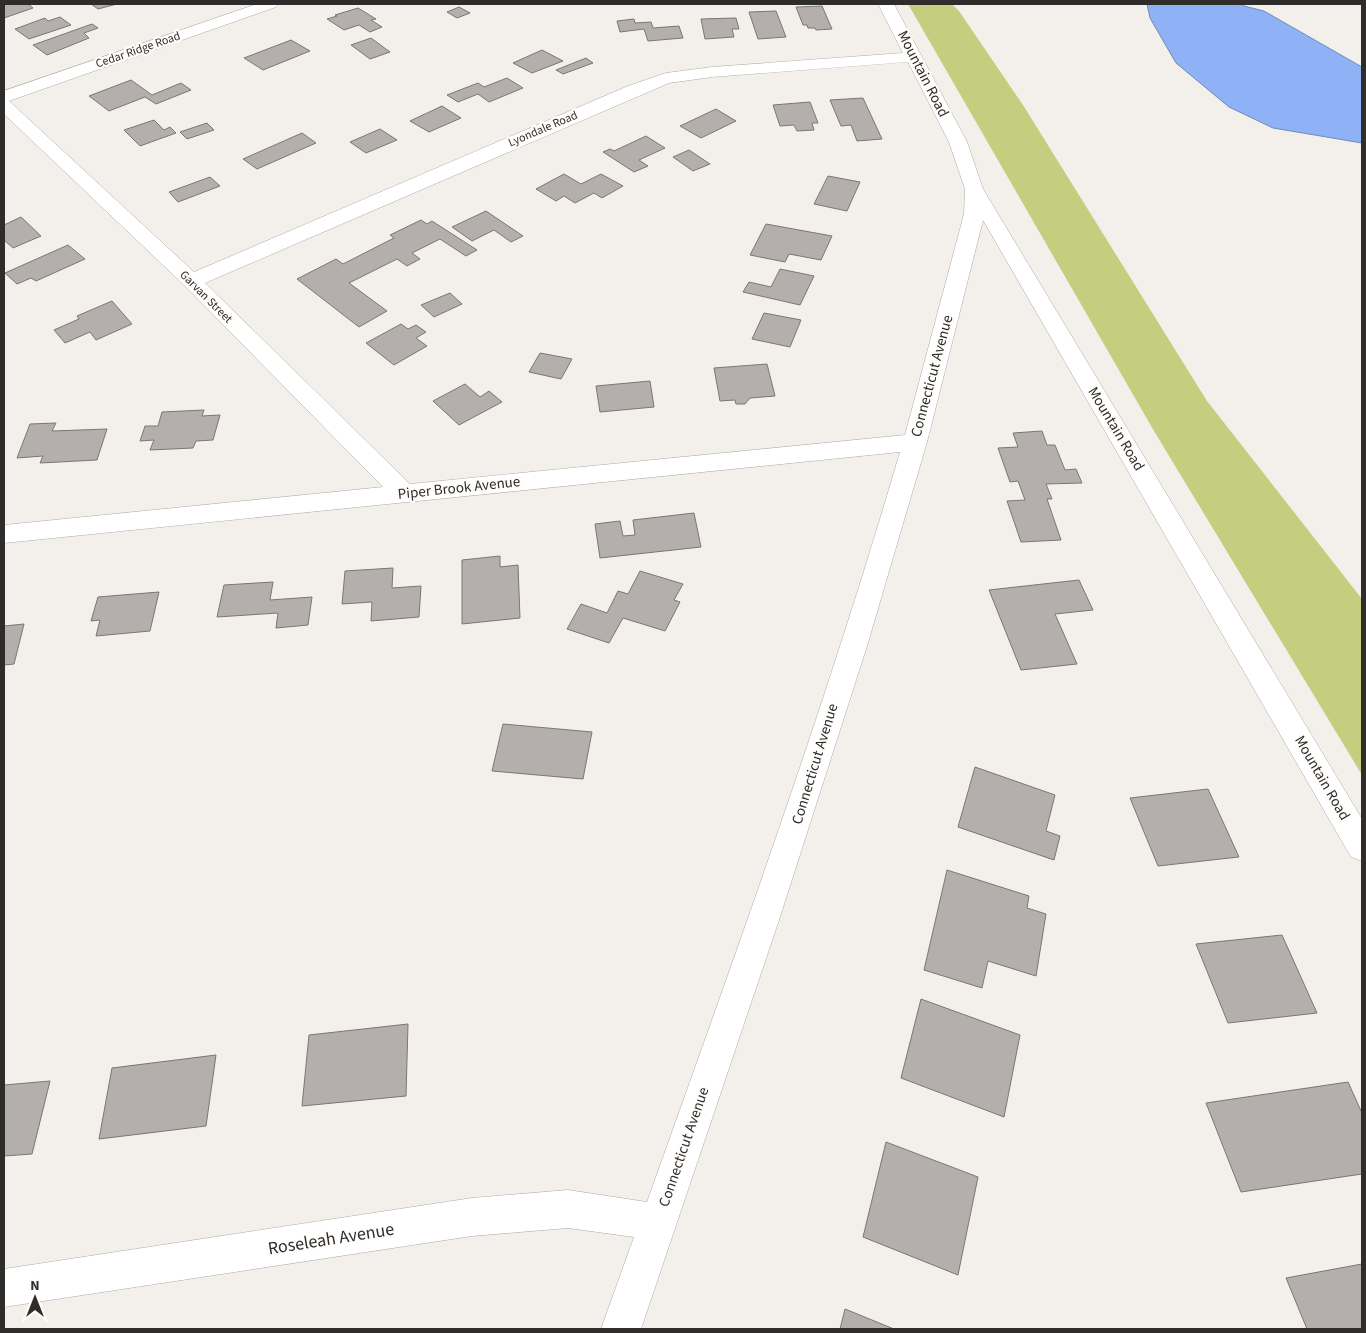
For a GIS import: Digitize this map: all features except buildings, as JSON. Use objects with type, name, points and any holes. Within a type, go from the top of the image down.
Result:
[{"type":"street","name":"Cedar Ridge Road","points":[[4,96],[271,4]]},
{"type":"street","name":"Mountain Road","points":[[886,4],[958,142],[974,189],[1362,847]]},
{"type":"street","name":"Lyondale Road","points":[[191,281],[634,90],[666,78],[712,72],[914,57]]},
{"type":"street","name":"Garvan Street","points":[[4,105],[191,281],[404,494]]},
{"type":"street","name":"Connecticut Avenue","points":[[621,1329],[799,818],[915,442],[971,229],[974,214],[974,189]]},
{"type":"street","name":"Piper Brook Avenue","points":[[4,534],[915,442]]},
{"type":"street","name":"Roseleah Avenue","points":[[4,1288],[472,1217],[568,1209],[658,1222]]},
{"type":"green space","points":[[908,4],[952,4],[959,11],[1023,105],[1207,401],[1362,599],[1362,775],[1154,431]]},
{"type":"water","points":[[1147,4],[1241,4],[1264,11],[1362,67],[1362,143],[1273,128],[1229,107],[1176,63],[1150,18]]}]
